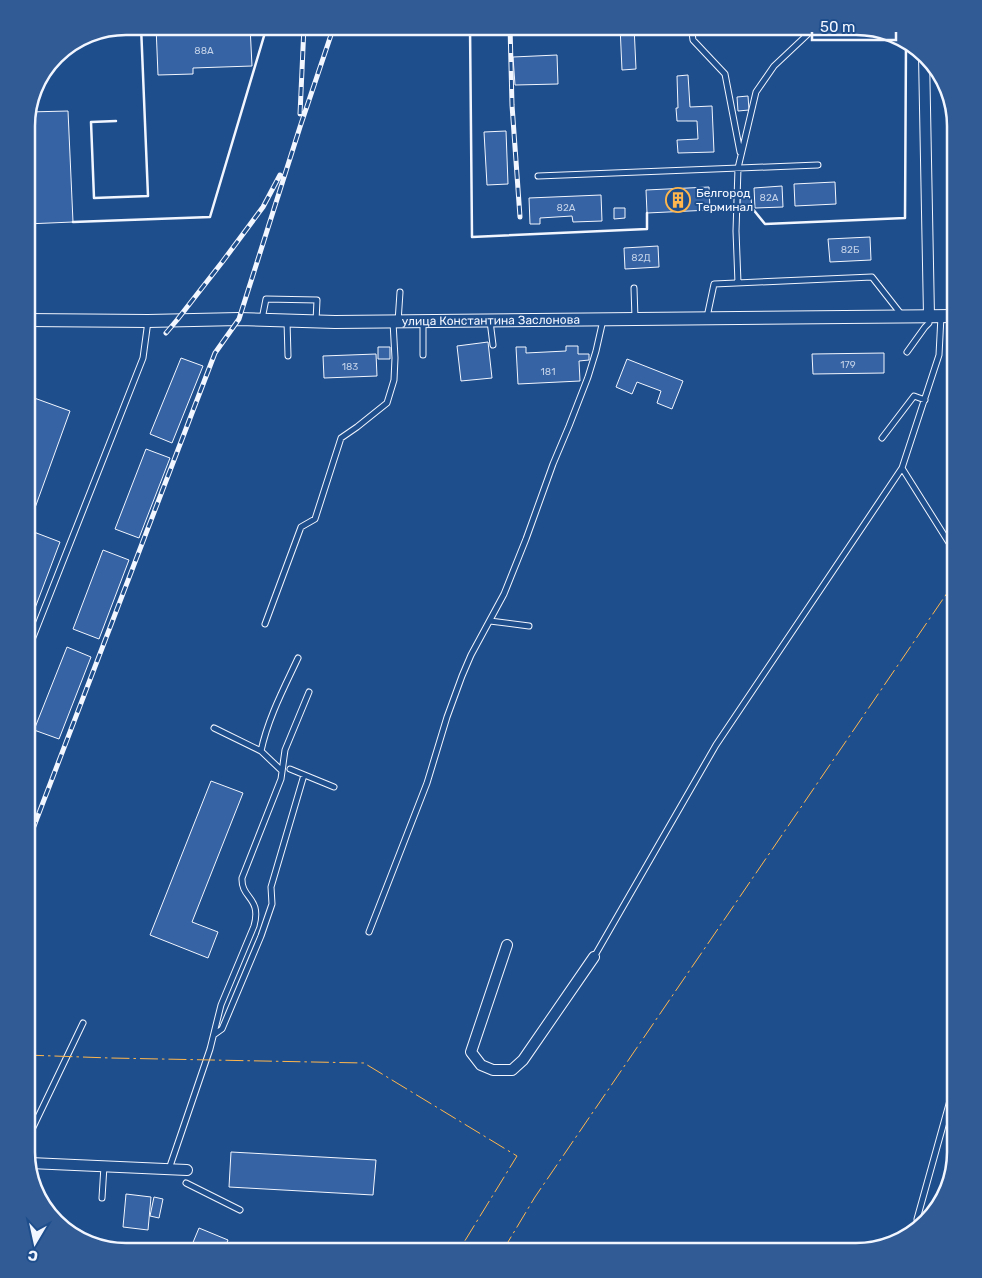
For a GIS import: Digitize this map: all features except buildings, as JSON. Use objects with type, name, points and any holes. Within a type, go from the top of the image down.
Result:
[{"type":"street","points":[[924,67],[935,316]]},
{"type":"street","name":"улица Константина Заслонова","points":[[35,320],[239,319],[396,322],[947,316]]},
{"type":"street","points":[[507,945],[471,1052],[481,1065],[493,1070],[512,1070],[523,1060],[594,957]]},
{"type":"street","points":[[36,1163],[187,1170]]},
{"type":"lane","points":[[692,35],[693,40],[725,74],[740,155]]},
{"type":"lane","points":[[738,283],[736,231],[738,168],[756,92],[774,66],[807,35]]},
{"type":"lane","points":[[538,176],[818,165]]},
{"type":"lane","points":[[707,318],[714,284],[872,277],[903,316]]},
{"type":"lane","points":[[634,288],[635,319]]},
{"type":"lane","points":[[265,624],[301,527],[315,519],[341,438],[387,403],[394,380],[396,322],[400,292]]},
{"type":"lane","points":[[262,320],[266,299],[317,300],[316,321]]},
{"type":"lane","points":[[907,352],[935,316]]},
{"type":"lane","points":[[594,957],[716,745],[902,468],[939,355],[935,316]]},
{"type":"lane","points":[[369,932],[427,783],[447,717],[462,676],[471,655],[504,594],[515,568],[553,464],[583,390],[596,351],[603,319]]},
{"type":"lane","points":[[35,632],[143,358],[148,320]]},
{"type":"lane","points":[[287,321],[288,356]]},
{"type":"lane","points":[[423,321],[423,355]]},
{"type":"lane","points":[[490,321],[493,345]]},
{"type":"lane","points":[[882,438],[914,396],[924,400]]},
{"type":"lane","points":[[902,468],[947,540]]},
{"type":"lane","points":[[490,621],[529,626]]},
{"type":"lane","points":[[261,751],[281,695],[298,658]]},
{"type":"lane","points":[[169,1169],[207,1060],[222,1005],[246,949],[256,918],[256,907],[243,888],[242,878],[281,779],[285,750],[309,692]]},
{"type":"lane","points":[[214,728],[261,751],[282,771]]},
{"type":"lane","points":[[290,769],[334,787]]},
{"type":"lane","points":[[215,1034],[222,1029],[261,936],[272,904],[271,887],[304,775]]},
{"type":"lane","points":[[35,1123],[83,1023]]},
{"type":"lane","points":[[917,1219],[947,1112]]},
{"type":"lane","points":[[102,1198],[104,1166]]},
{"type":"lane","points":[[186,1183],[240,1210]]},
{"type":"railway","points":[[300,114],[304,35]]},
{"type":"railway","points":[[35,823],[215,353],[239,319],[331,35]]},
{"type":"railway","points":[[510,35],[512,105],[520,217]]},
{"type":"railway","points":[[166,333],[263,207],[280,175]]},
{"type":"wall","points":[[116,121],[91,122],[94,198],[148,196],[141,35]]},
{"type":"wall","points":[[73,222],[210,217],[264,35]]},
{"type":"wall","points":[[470,35],[472,237],[647,229],[647,213]]},
{"type":"wall","points":[[752,208],[765,224],[905,218],[906,50]]},
{"type":"power","points":[[507,1243],[535,1197],[947,593]]},
{"type":"power","points":[[35,1055],[364,1063],[517,1156],[464,1243]]},
{"type":"place","name":"Белгород Терминал","points":[[678,200]]}]
